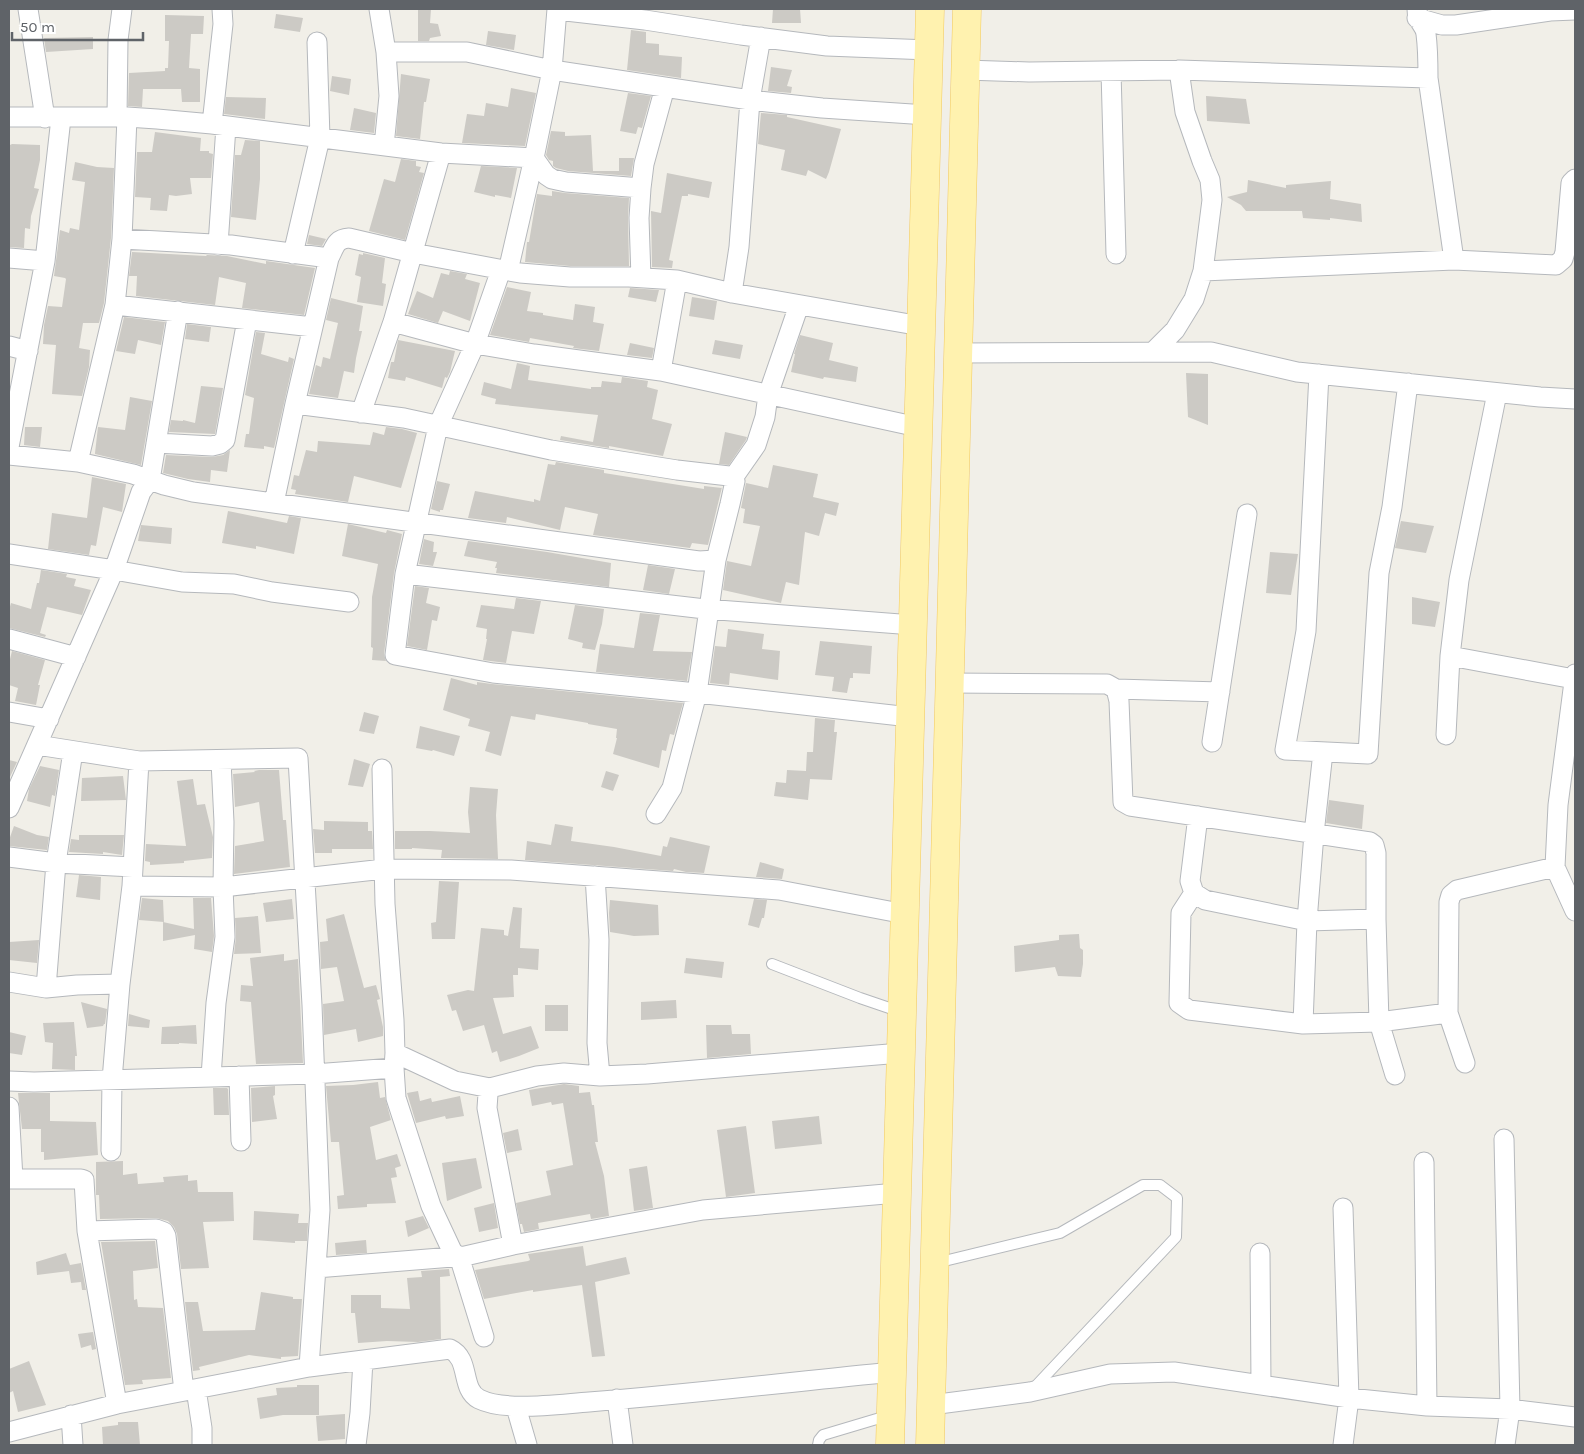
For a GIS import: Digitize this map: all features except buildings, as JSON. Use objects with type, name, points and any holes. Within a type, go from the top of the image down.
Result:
[{"type":"main road","points":[[890,1445],[930,9]]},
{"type":"main road","points":[[930,1445],[967,9]]},
{"type":"street","points":[[9,447],[45,261],[53,118],[28,9]]},
{"type":"street","points":[[78,462],[115,305],[122,239],[122,117],[118,40],[122,9]]},
{"type":"street","points":[[218,245],[222,9]]},
{"type":"street","points":[[379,9],[386,52],[389,96],[384,146]]},
{"type":"street","points":[[910,717],[697,693],[492,673],[395,655],[405,574],[438,426],[475,344],[504,271],[534,158],[552,70],[557,9],[827,46],[929,50]]},
{"type":"street","points":[[1417,13],[1442,25],[1575,10]]},
{"type":"street","points":[[1417,13],[1426,32],[1428,78],[1454,260]]},
{"type":"street","points":[[732,293],[739,247],[750,100],[761,37]]},
{"type":"street","points":[[293,254],[320,138],[317,42]]},
{"type":"street","points":[[386,52],[467,52],[552,70],[750,100],[822,108],[927,115]]},
{"type":"street","points":[[964,70],[1029,72],[1178,70],[1428,78]]},
{"type":"street","points":[[1153,352],[1175,330],[1194,299],[1204,271],[1212,200],[1210,180],[1185,112],[1178,70]]},
{"type":"street","points":[[1111,71],[1116,254]]},
{"type":"street","points":[[641,278],[640,188],[644,164],[664,87]]},
{"type":"street","points":[[9,117],[122,117],[219,125],[441,153],[534,158]]},
{"type":"street","points":[[361,413],[393,322],[441,153]]},
{"type":"street","points":[[534,158],[546,175],[552,179],[566,182],[640,188]]},
{"type":"street","points":[[1204,271],[1454,260],[1556,265],[1562,259],[1565,252],[1571,183],[1575,179]]},
{"type":"street","points":[[274,503],[329,258],[336,243],[342,239],[349,238],[413,254],[504,271],[570,278],[677,280],[732,293],[921,326]]},
{"type":"street","points":[[122,239],[218,245],[329,258]]},
{"type":"street","points":[[9,258],[45,261]]},
{"type":"street","points":[[660,371],[677,280]]},
{"type":"street","points":[[115,305],[313,327]]},
{"type":"street","points":[[733,478],[756,445],[765,417],[768,396],[800,305]]},
{"type":"street","points":[[9,808],[18,767],[37,745],[49,719],[114,570],[141,492],[150,480],[178,311]]},
{"type":"street","points":[[156,443],[212,446],[220,444],[225,440],[247,320]]},
{"type":"street","points":[[393,322],[475,344],[660,371],[768,396],[918,427]]},
{"type":"street","points":[[9,346],[28,350]]},
{"type":"street","points":[[958,353],[1211,352],[1297,372],[1497,393],[1575,399]]},
{"type":"street","points":[[1319,374],[1306,631],[1285,750],[1368,754],[1379,573],[1392,508],[1408,384]]},
{"type":"street","points":[[1446,735],[1450,656],[1459,580],[1497,393]]},
{"type":"street","points":[[295,404],[404,418],[551,450],[733,478]]},
{"type":"street","points":[[9,455],[78,462],[132,474],[193,492],[699,561],[716,560]]},
{"type":"street","points":[[656,814],[672,788],[697,693],[716,560],[735,482],[733,478]]},
{"type":"street","points":[[1212,742],[1247,514]]},
{"type":"street","points":[[9,554],[182,582],[234,584],[272,592],[349,602]]},
{"type":"street","points":[[405,574],[708,609],[913,625]]},
{"type":"street","points":[[9,639],[76,657]]},
{"type":"street","points":[[1450,656],[1575,677],[1558,805],[1555,867],[1575,911]]},
{"type":"street","points":[[949,683],[1107,684],[1116,689],[1220,692]]},
{"type":"street","points":[[1116,689],[1119,701],[1123,802],[1130,806],[1370,842],[1374,846],[1376,853],[1376,919],[1380,1022],[1395,1074]]},
{"type":"street","points":[[9,712],[49,719]]},
{"type":"street","points":[[37,745],[139,761],[221,761],[298,758],[312,1004],[320,1210],[309,1367]]},
{"type":"street","points":[[46,988],[56,862],[73,751]]},
{"type":"street","points":[[1303,1024],[1307,921],[1323,752]]},
{"type":"street","points":[[111,1151],[112,1080],[120,984],[132,886],[139,761]]},
{"type":"street","points":[[211,1077],[216,1003],[225,936],[223,887],[224,822],[221,761]]},
{"type":"street","points":[[382,769],[385,904],[396,1098],[431,1206],[453,1253],[459,1256],[484,1337]]},
{"type":"street","points":[[1198,816],[1190,881],[1194,893],[1205,900],[1307,921],[1376,919]]},
{"type":"street","points":[[9,857],[133,867]]},
{"type":"street","points":[[1464,1063],[1448,1013],[1449,902],[1451,895],[1457,890],[1555,867]]},
{"type":"street","points":[[132,886],[223,887],[384,869],[510,870],[778,890],[905,914]]},
{"type":"street","points":[[595,876],[599,940],[598,1043],[600,1076]]},
{"type":"street","points":[[1194,893],[1181,913],[1179,1004],[1189,1010],[1303,1024],[1380,1022],[1448,1013]]},
{"type":"street","points":[[9,982],[46,988],[120,984]]},
{"type":"street","points":[[9,1081],[34,1082],[314,1074],[394,1060],[455,1081],[490,1088],[537,1076],[564,1073],[600,1076],[647,1074],[901,1053]]},
{"type":"street","points":[[239,1076],[241,1141]]},
{"type":"street","points":[[490,1088],[487,1108],[513,1245]]},
{"type":"street","points":[[9,1106],[11,1179],[81,1178],[84,1180],[88,1231],[117,1404]]},
{"type":"street","points":[[1504,1139],[1510,1410],[1505,1445]]},
{"type":"street","points":[[1424,1162],[1427,1406]]},
{"type":"street","points":[[316,1268],[459,1256],[703,1210],[897,1193]]},
{"type":"street","points":[[1343,1208],[1349,1398],[1343,1445]]},
{"type":"street","points":[[88,1231],[156,1229],[164,1232],[190,1390],[202,1428],[202,1445]]},
{"type":"street","points":[[1260,1253],[1261,1385]]},
{"type":"street","points":[[10,1436],[71,1415],[117,1404],[309,1367],[450,1348],[462,1360],[472,1394],[479,1399],[516,1407],[617,1400],[892,1372]]},
{"type":"street","points":[[356,1445],[363,1360]]},
{"type":"street","points":[[931,1405],[1030,1392],[1110,1374],[1174,1372],[1349,1398],[1427,1406],[1510,1410],[1575,1417]]},
{"type":"street","points":[[617,1400],[622,1445]]},
{"type":"street","points":[[516,1407],[527,1445]]},
{"type":"street","points":[[71,1415],[73,1445]]},
{"type":"lane","points":[[772,964],[902,1012]]},
{"type":"lane","points":[[935,1263],[1060,1233],[1143,1185],[1160,1185],[1177,1198],[1176,1237],[1030,1392]]},
{"type":"lane","points":[[818,1445],[823,1435],[891,1415]]}]
